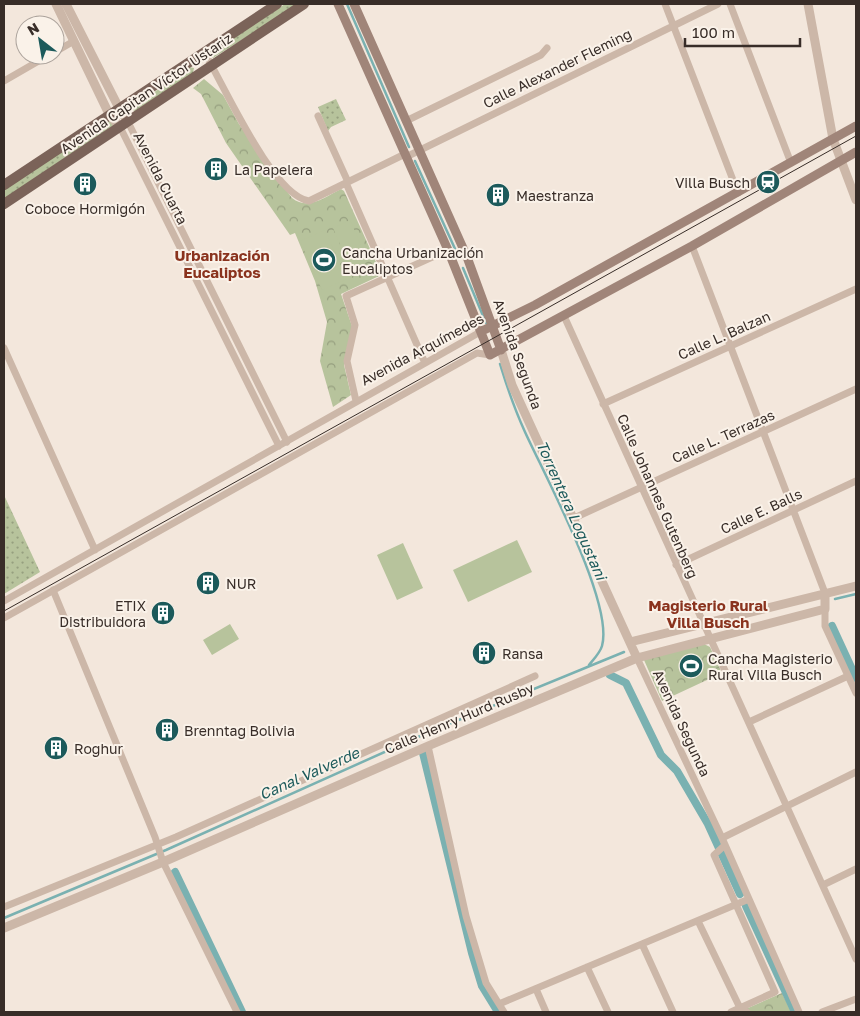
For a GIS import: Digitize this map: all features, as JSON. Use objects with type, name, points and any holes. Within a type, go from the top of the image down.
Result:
[{"type":"main road","name":"Avenida Capitan Víctor Ustariz","points":[[4,185],[277,4]]},
{"type":"main road","name":"Avenida Capitan Víctor Ustariz","points":[[4,204],[304,4]]},
{"type":"main road","name":"Avenida Segunda","points":[[338,4],[448,250],[490,355]]},
{"type":"main road","name":"Avenida Segunda","points":[[354,4],[466,257],[494,326],[501,350]]},
{"type":"main road","name":"Avenida Arquímedes","points":[[482,331],[738,194],[856,126]]},
{"type":"main road","points":[[490,355],[692,246],[856,152]]},
{"type":"street","name":"Avenida Cuarta","points":[[56,4],[74,41],[114,111],[124,124],[186,238],[287,442]]},
{"type":"street","name":"Avenida Cuarta","points":[[66,4],[114,111]]},
{"type":"street","points":[[665,4],[738,194]]},
{"type":"street","name":"Calle Alexander Fleming","points":[[212,65],[244,127],[264,157],[292,193],[302,200],[309,201],[406,155],[419,151],[718,4]]},
{"type":"street","points":[[730,4],[791,163]]},
{"type":"street","points":[[808,4],[833,139],[856,200]]},
{"type":"street","points":[[65,46],[74,41]]},
{"type":"street","points":[[406,121],[541,55],[547,48]]},
{"type":"street","points":[[204,52],[212,65]]},
{"type":"street","points":[[4,81],[32,65]]},
{"type":"street","points":[[318,116],[425,363]]},
{"type":"street","name":"Avenida Cuarta","points":[[124,124],[178,243],[279,446]]},
{"type":"street","points":[[178,243],[186,238]]},
{"type":"street","points":[[692,246],[825,593],[825,626],[856,692]]},
{"type":"street","points":[[356,401],[347,361],[355,325],[346,296],[448,250]]},
{"type":"street","name":"Calle L. Balzan","points":[[603,404],[856,289]]},
{"type":"street","name":"Calle Johannes Gutenberg","points":[[564,316],[702,624],[749,722],[856,959]]},
{"type":"street","name":"Avenida Arquímedes","points":[[4,601],[482,331]]},
{"type":"street","points":[[4,348],[96,550]]},
{"type":"street","name":"Avenida Segunda","points":[[501,350],[512,386],[723,842],[799,1012]]},
{"type":"street","points":[[4,618],[477,353],[490,355]]},
{"type":"street","name":"Calle L. Terrazas","points":[[572,519],[856,389]]},
{"type":"street","name":"Calle E. Balls","points":[[676,565],[856,481]]},
{"type":"street","points":[[630,642],[856,586]]},
{"type":"street","points":[[52,590],[155,837],[162,860],[237,1012]]},
{"type":"street","name":"Calle Henry Hurd Rusby","points":[[4,928],[637,658],[825,609]]},
{"type":"street","name":"Calle Henry Hurd Rusby","points":[[4,907],[157,847],[535,676]]},
{"type":"street","points":[[749,722],[848,676]]},
{"type":"street","points":[[428,746],[466,916],[486,983],[504,1012]]},
{"type":"street","points":[[731,1012],[775,992],[714,855],[723,842],[787,806],[856,772]]},
{"type":"street","points":[[823,885],[856,870]]},
{"type":"street","points":[[500,1004],[749,899]]},
{"type":"street","points":[[698,920],[740,1008],[747,1012]]},
{"type":"street","points":[[642,944],[673,1012]]},
{"type":"street","points":[[587,967],[608,1012]]},
{"type":"street","points":[[536,989],[546,1012]]},
{"type":"street","points":[[822,1012],[840,1009],[856,999]]},
{"type":"green space","points":[[285,4],[298,4],[213,58],[210,55],[212,52]]},
{"type":"green space","points":[[189,67],[194,68],[193,73],[135,111],[131,109]]},
{"type":"green space","points":[[204,79],[223,95],[239,124],[292,198],[298,202],[310,203],[323,199],[341,189],[344,191],[380,271],[379,276],[341,294],[352,326],[344,365],[351,395],[333,407],[320,361],[327,322],[315,281],[295,233],[290,235],[226,143],[201,94],[193,88]]},
{"type":"green space","points":[[336,99],[346,120],[331,127],[328,131],[318,107]]},
{"type":"green space","points":[[108,120],[111,120],[114,125],[4,199],[4,190]]},
{"type":"green space","name":"Cancha Urbanización Eucaliptos","points":[[350,220],[361,245],[344,253],[333,228]]},
{"type":"green space","name":"Cancha Urbanización Eucaliptos","points":[[325,230],[347,279],[322,290],[300,241]]},
{"type":"green space","points":[[4,495],[40,572],[4,594]]},
{"type":"green space","points":[[517,540],[532,572],[468,602],[453,570]]},
{"type":"green space","points":[[403,543],[423,588],[397,600],[377,555]]},
{"type":"green space","points":[[230,624],[239,639],[212,655],[203,640]]},
{"type":"green space","points":[[704,644],[710,647],[722,673],[662,701],[644,660]]},
{"type":"green space","name":"Cancha Magisterio Rural Villa Busch","points":[[694,646],[708,676],[689,685],[675,655]]},
{"type":"green space","points":[[782,993],[791,1012],[739,1012]]},
{"type":"waterway","name":"Torrentera Logustani","points":[[347,4],[409,147]]},
{"type":"waterway","name":"Torrentera Logustani","points":[[415,161],[456,251]]},
{"type":"waterway","name":"Torrentera Logustani","points":[[463,268],[486,323]]},
{"type":"waterway","name":"Torrentera Logustani","points":[[500,364],[525,432],[576,539],[598,601],[603,626],[602,646],[589,665]]},
{"type":"waterway","name":"Canal Valverde","points":[[835,599],[856,594]]},
{"type":"waterway","points":[[832,626],[856,678]]},
{"type":"waterway","name":"Canal Valverde","points":[[4,918],[166,850],[427,733],[624,652]]},
{"type":"waterway","points":[[610,675],[626,683],[661,755],[677,771],[708,824],[740,894]]},
{"type":"waterway","points":[[423,753],[472,953],[482,986],[498,1012]]},
{"type":"waterway","points":[[175,872],[242,1012]]},
{"type":"waterway","points":[[746,906],[794,1010]]},
{"type":"tram line","points":[[4,611],[856,136]]},
{"type":"place","name":"La Papelera","points":[[216,169]]},
{"type":"place","name":"Villa Busch","points":[[768,182]]},
{"type":"place","name":"Coboce Hormigón","points":[[85,184]]},
{"type":"place","name":"Maestranza","points":[[498,195]]},
{"type":"place","name":"Cancha Urbanización Eucaliptos","points":[[324,260]]},
{"type":"place","name":"NUR","points":[[208,583]]},
{"type":"place","name":"ETIX Distribuidora","points":[[163,613]]},
{"type":"place","name":"Ransa","points":[[484,653]]},
{"type":"place","name":"Cancha Magisterio Rural Villa Busch","points":[[691,666]]},
{"type":"place","name":"Brenntag Bolivia","points":[[167,730]]},
{"type":"place","name":"Roghur","points":[[56,748]]},
{"type":"district","name":"Urbanización Eucaliptos","points":[[222,264]]},
{"type":"district","name":"Magisterio Rural Villa Busch","points":[[708,614]]}]
